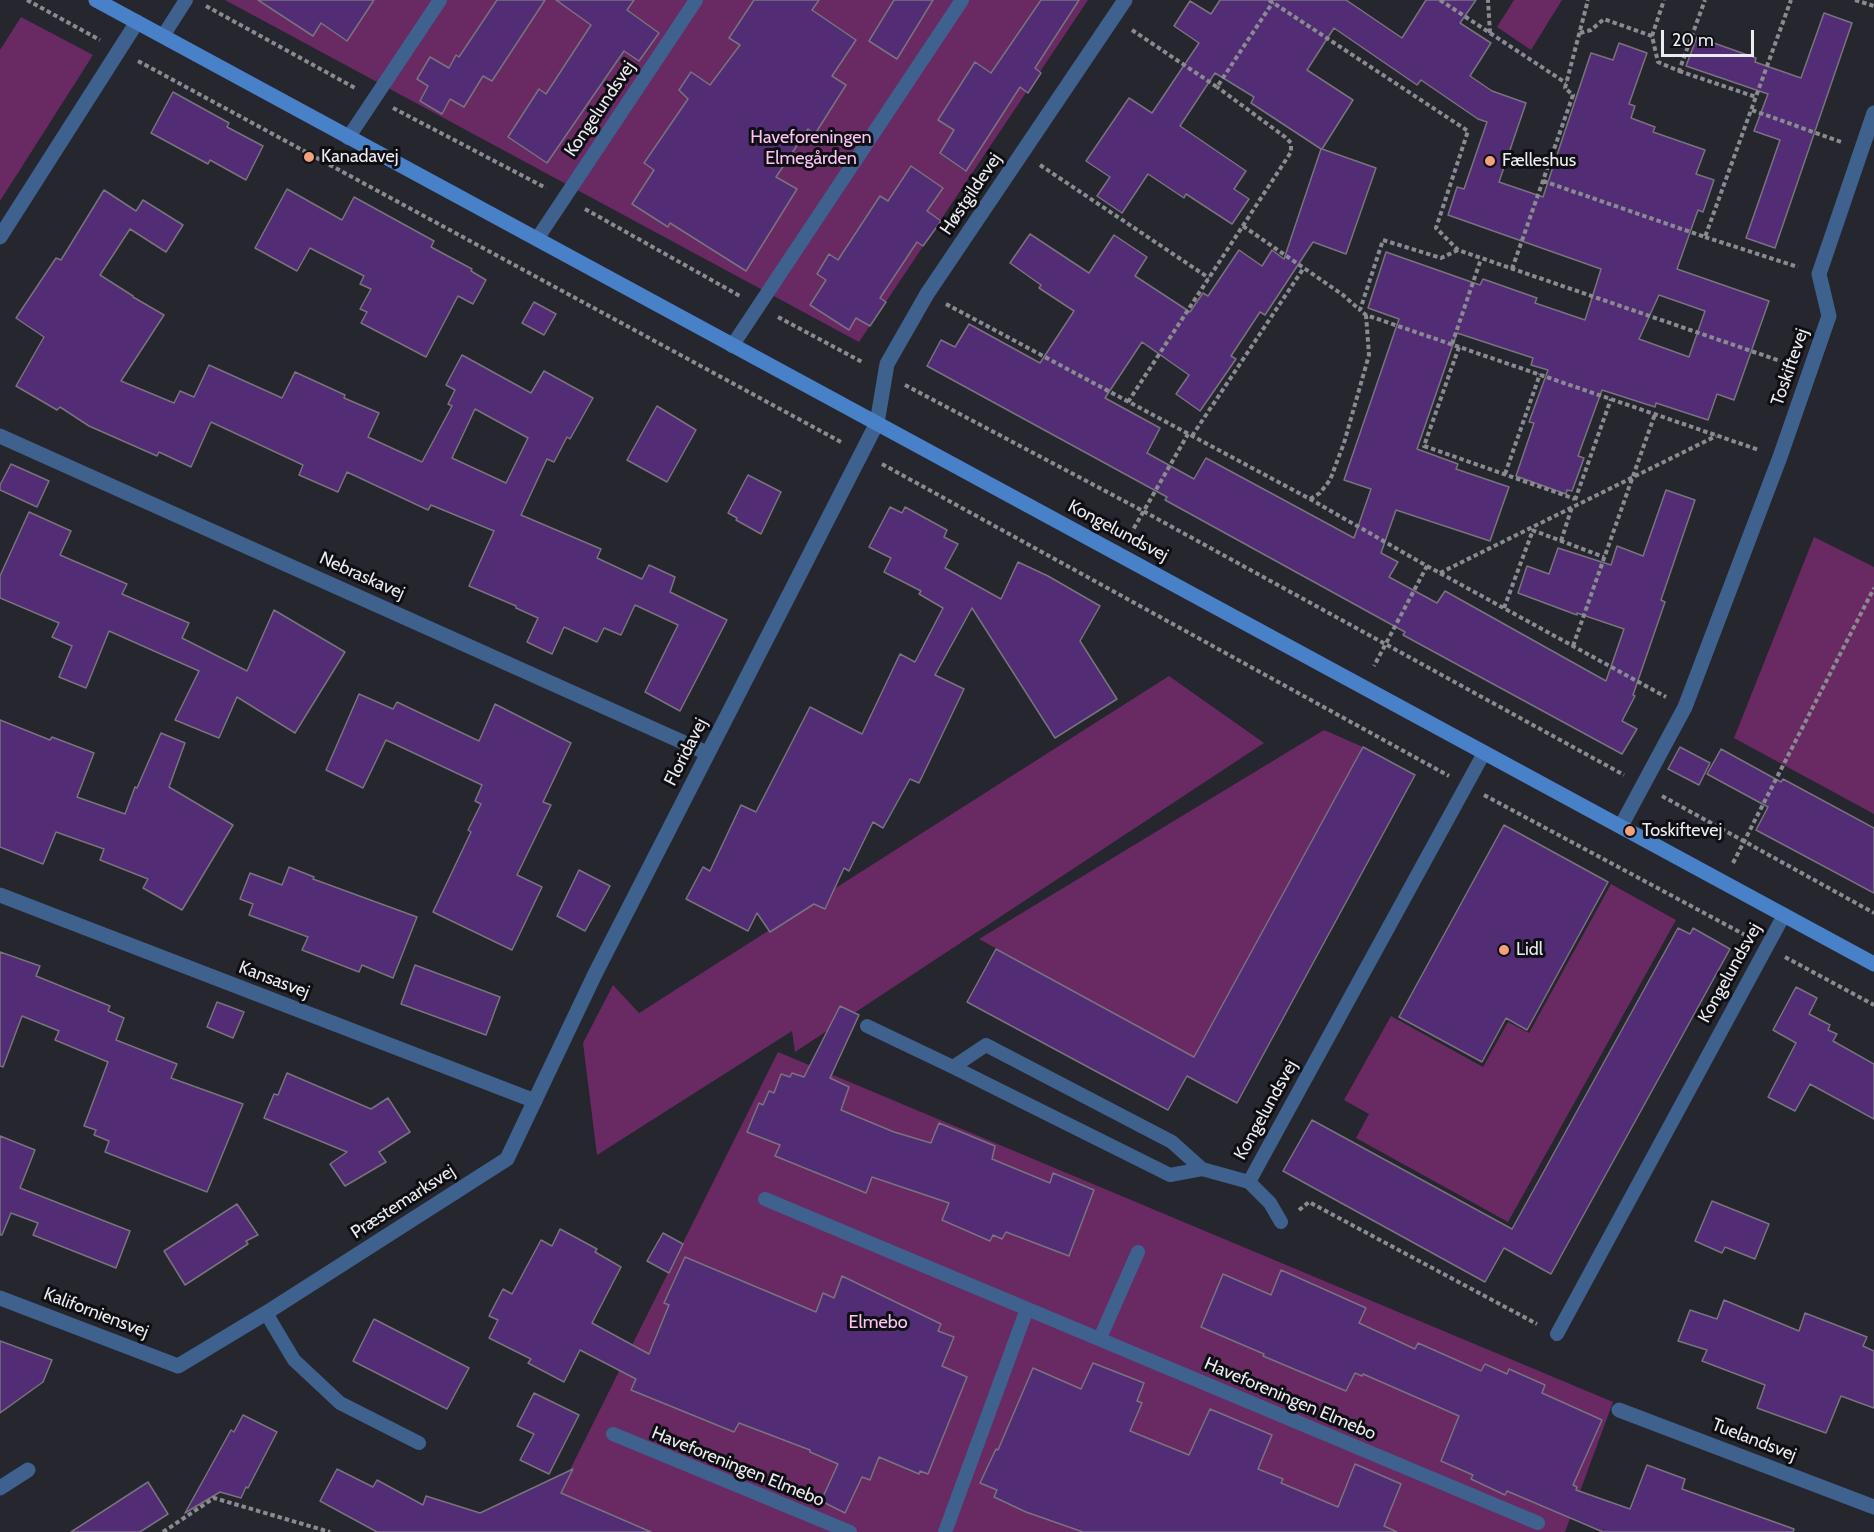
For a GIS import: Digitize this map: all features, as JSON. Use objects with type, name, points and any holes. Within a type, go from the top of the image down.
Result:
[{"type":"street","name":"Kongelundsvej","points":[[96,0],[1874,964]]},
{"type":"street","name":"Høstgildevej","points":[[877,423],[887,364],[927,294],[1125,0]]},
{"type":"street","points":[[0,237],[137,22]]},
{"type":"street","points":[[1818,274],[1874,113]]},
{"type":"street","name":"Toskiftevej","points":[[1621,826],[1685,707],[1780,457],[1829,316],[1818,274]]},
{"type":"street","name":"Floridavej","points":[[535,1101],[707,753],[877,423]]},
{"type":"street","name":"Nebraskavej","points":[[0,436],[707,753]]},
{"type":"street","name":"Kansasvej","points":[[0,895],[535,1101]]},
{"type":"street","name":"Præstemarksvej","points":[[178,1366],[266,1313],[507,1159],[535,1101]]},
{"type":"street","name":"Kaliforniensvej","points":[[0,1298],[178,1366]]},
{"type":"street","name":"Tuelandsvej","points":[[1619,1410],[1874,1508]]},
{"type":"street","points":[[0,1488],[28,1470]]},
{"type":"lane","points":[[163,36],[186,0]]},
{"type":"lane","points":[[348,138],[440,0]]},
{"type":"lane","name":"Kongelundsvej","points":[[537,239],[696,0]]},
{"type":"lane","points":[[732,346],[962,0]]},
{"type":"lane","name":"Kongelundsvej","points":[[867,1026],[1170,1175],[1202,1168],[1249,1182],[1484,753]]},
{"type":"lane","name":"Kongelundsvej","points":[[1557,1334],[1784,915]]},
{"type":"lane","points":[[953,1067],[986,1045],[1172,1142],[1202,1168]]},
{"type":"lane","points":[[1249,1182],[1270,1203],[1281,1222]]},
{"type":"lane","name":"Haveforeningen Elmebo","points":[[765,1199],[1538,1523]]},
{"type":"lane","points":[[1100,1338],[1138,1252]]},
{"type":"lane","points":[[945,1532],[1027,1309]]},
{"type":"lane","points":[[266,1313],[294,1360],[340,1403],[419,1443]]},
{"type":"lane","name":"Haveforeningen Elmebo","points":[[613,1434],[850,1532]]},
{"type":"path","points":[[27,0],[1874,1005]]},
{"type":"path","points":[[1440,0],[1566,83]]},
{"type":"path","points":[[1488,0],[1490,33]]},
{"type":"path","points":[[1512,269],[1573,95],[1565,88],[1588,0]]},
{"type":"path","points":[[1664,0],[1652,36],[1658,62],[1756,97]]},
{"type":"path","points":[[1679,70],[1705,0]]},
{"type":"path","points":[[1705,237],[1791,0]]},
{"type":"path","points":[[1855,0],[1874,6]]},
{"type":"path","points":[[1217,87],[1271,1],[1468,131],[1436,228],[1458,250],[1810,371]]},
{"type":"path","points":[[205,5],[1143,512],[1874,913]]},
{"type":"path","points":[[1114,18],[1217,87],[1292,143],[1291,152],[1128,402]]},
{"type":"path","points":[[1580,33],[1591,30],[1604,19],[1652,36]]},
{"type":"path","points":[[1752,110],[1862,149]]},
{"type":"path","points":[[1022,153],[1209,278]]},
{"type":"path","points":[[1543,181],[1818,274]]},
{"type":"path","points":[[1243,226],[1343,295],[1366,315],[1780,457]]},
{"type":"path","points":[[1360,310],[1383,240],[1441,258],[1458,250]]},
{"type":"path","points":[[1452,344],[1481,259]]},
{"type":"path","points":[[1119,554],[1190,435],[1304,269]]},
{"type":"path","points":[[927,294],[1310,500],[1685,707]]},
{"type":"path","points":[[1310,500],[1320,493],[1330,480],[1344,442],[1369,355],[1366,315]]},
{"type":"path","points":[[1459,347],[1424,446],[1575,499]]},
{"type":"path","points":[[1505,474],[1540,374]]},
{"type":"path","points":[[1561,541],[1611,399]]},
{"type":"path","points":[[1574,646],[1655,414]]},
{"type":"path","points":[[1440,573],[1717,436]]},
{"type":"path","points":[[1531,530],[1604,557]]},
{"type":"path","points":[[1504,608],[1531,530]]},
{"type":"path","points":[[1363,687],[1427,566]]},
{"type":"path","points":[[1724,882],[1874,588]]},
{"type":"path","points":[[1281,1222],[1309,1202],[1557,1334]]},
{"type":"path","points":[[163,1532],[214,1498],[330,1532]]},
{"type":"green space","name":"Haveforeningen Elmegården","points":[[225,0],[1088,0],[859,342]]},
{"type":"green space","points":[[1514,0],[1562,0],[1531,50],[1497,27]]},
{"type":"green space","points":[[21,17],[93,55],[0,201],[0,50]]},
{"type":"green space","points":[[1814,537],[1874,567],[1874,814],[1734,738]]},
{"type":"green space","points":[[1169,676],[1264,743],[795,1052],[792,1031],[597,1155],[583,1043],[613,985],[639,1013]]},
{"type":"green space","points":[[1324,730],[1363,747],[1194,1057],[979,939]]},
{"type":"green space","points":[[1611,884],[1676,920],[1508,1222],[1356,1138],[1369,1114],[1344,1100],[1391,1016],[1483,1067],[1508,1022],[1529,1033]]},
{"type":"green space","name":"Elmebo","points":[[778,1052],[1613,1402],[1565,1532],[539,1532]]},
{"type":"building","points":[[258,0],[374,0],[347,41],[321,23],[313,36]]},
{"type":"building","points":[[497,0],[545,0],[492,81],[483,76],[464,107],[450,99],[442,114],[420,101],[428,86],[417,79],[430,57],[449,68],[456,55],[459,57]]},
{"type":"building","points":[[556,0],[634,0],[627,10],[659,33],[639,61],[624,51],[547,163],[508,137],[539,89],[546,94],[591,25]]},
{"type":"building","points":[[754,0],[819,0],[812,10],[856,40],[832,76],[846,85],[815,134],[808,129],[776,177],[797,189],[746,271],[670,223],[668,227],[632,204],[654,170],[644,163],[688,99],[679,90],[691,72],[710,85],[740,45],[729,38]]},
{"type":"building","points":[[894,0],[933,0],[897,59],[869,41]]},
{"type":"building","points":[[1041,0],[1079,0],[1035,68],[1041,73],[1028,93],[1020,87],[966,171],[940,153],[954,130],[938,120],[975,62],[991,73]]},
{"type":"building","points":[[1220,0],[1346,0],[1402,38],[1426,0],[1476,0],[1460,23],[1491,43],[1470,76],[1492,91],[1526,103],[1499,182],[1543,197],[1591,53],[1613,60],[1619,43],[1647,53],[1629,104],[1635,106],[1631,118],[1655,127],[1653,132],[1705,150],[1696,174],[1714,180],[1703,212],[1698,210],[1677,269],[1769,301],[1734,400],[1717,394],[1708,420],[1656,403],[1655,407],[1602,390],[1578,456],[1584,458],[1572,491],[1567,490],[1566,494],[1516,476],[1534,423],[1529,422],[1548,370],[1531,365],[1533,358],[1457,333],[1417,449],[1458,464],[1456,469],[1509,487],[1490,541],[1396,510],[1381,553],[1398,562],[1389,577],[1437,603],[1445,591],[1606,681],[1624,629],[1577,613],[1577,615],[1518,593],[1527,566],[1549,574],[1558,548],[1611,565],[1617,546],[1643,556],[1666,490],[1695,500],[1661,600],[1665,602],[1633,695],[1635,696],[1622,721],[1637,729],[1622,754],[1403,635],[1405,632],[1165,500],[1167,497],[927,366],[941,340],[955,347],[969,324],[1040,363],[1074,311],[1039,288],[1041,285],[1010,263],[1030,234],[1089,273],[1114,235],[1147,257],[1135,276],[1190,312],[1203,293],[1208,296],[1239,250],[1262,266],[1272,250],[1284,259],[1321,149],[1251,103],[1254,97],[1215,73],[1180,126],[1246,171],[1234,189],[1249,199],[1232,224],[1186,194],[1184,198],[1148,174],[1122,213],[1097,196],[1110,177],[1086,161],[1129,98],[1152,113],[1199,43],[1174,26],[1190,1],[1211,14]],"holes":[[[1334,28],[1417,85],[1421,80],[1478,119],[1487,122],[1464,189],[1457,187],[1448,215],[1601,269],[1585,320],[1535,303],[1537,298],[1483,279],[1480,285],[1386,252],[1368,308],[1399,319],[1344,480],[1371,489],[1354,538],[1206,458],[1194,479],[1147,453],[1160,428],[1105,398],[1142,342],[1189,375],[1176,394],[1200,411],[1236,359],[1231,356],[1260,312],[1265,315],[1313,242],[1346,254],[1376,168],[1322,149],[1353,100],[1307,70]],[[1659,295],[1705,311],[1689,357],[1639,339]]]},
{"type":"building","points":[[1824,13],[1852,23],[1775,248],[1746,238],[1780,140],[1754,131],[1768,94],[1686,66],[1697,37],[1756,58],[1755,62],[1801,78]]},
{"type":"building","points":[[173,92],[229,123],[227,127],[263,146],[246,180],[210,160],[208,164],[151,133]]},
{"type":"building","points":[[911,166],[943,188],[927,211],[941,221],[923,246],[917,242],[880,298],[886,302],[870,326],[856,318],[849,330],[810,305],[826,280],[817,274],[829,254],[838,260],[880,196],[888,201]]},
{"type":"building","points":[[287,189],[342,220],[354,197],[434,241],[431,247],[472,269],[471,271],[486,280],[473,304],[458,296],[426,357],[361,323],[367,312],[360,309],[371,289],[360,284],[364,276],[310,248],[297,271],[255,248]]},
{"type":"building","points":[[104,190],[136,211],[143,200],[183,225],[166,252],[130,229],[100,275],[164,315],[121,381],[174,403],[180,391],[194,397],[209,365],[282,398],[295,372],[345,395],[344,398],[379,413],[368,437],[422,462],[452,406],[448,404],[455,390],[446,385],[462,355],[531,393],[544,371],[593,398],[570,439],[567,437],[554,462],[547,459],[521,515],[601,549],[597,558],[642,579],[649,565],[675,577],[670,592],[727,620],[680,711],[645,692],[678,625],[635,605],[621,635],[604,628],[597,642],[564,627],[552,654],[527,642],[538,618],[469,586],[494,531],[431,505],[428,510],[347,472],[338,492],[299,475],[303,465],[211,422],[191,467],[159,452],[157,456],[89,426],[60,407],[57,410],[16,386],[44,337],[16,318],[56,258],[61,260]],"holes":[[[475,409],[528,438],[506,483],[452,458]]]},
{"type":"building","points":[[534,302],[556,314],[544,335],[522,323]]},
{"type":"building","points":[[657,406],[696,430],[667,482],[627,460]]},
{"type":"building","points":[[11,464],[49,481],[37,507],[0,490],[0,485]]},
{"type":"building","points":[[748,475],[781,492],[761,534],[728,513]]},
{"type":"building","points":[[890,507],[902,513],[905,507],[947,530],[944,537],[958,544],[945,568],[1001,599],[1018,562],[1048,576],[1100,606],[1080,641],[1117,699],[1055,738],[972,608],[935,675],[964,689],[919,783],[910,779],[883,828],[873,822],[849,871],[844,868],[825,909],[814,904],[770,932],[757,913],[748,931],[686,899],[703,867],[710,871],[741,805],[756,812],[810,707],[862,734],[900,654],[915,662],[943,608],[919,594],[921,591],[884,572],[891,558],[869,547]]},
{"type":"building","points":[[29,512],[71,531],[60,555],[127,584],[122,594],[189,623],[182,638],[247,671],[274,610],[345,652],[295,733],[237,697],[219,738],[175,720],[199,671],[109,631],[86,688],[59,677],[72,646],[52,637],[59,623],[0,598],[0,576]]},
{"type":"building","points":[[359,694],[393,709],[397,702],[479,741],[495,704],[571,743],[543,802],[551,805],[517,875],[542,887],[512,950],[433,912],[471,832],[468,830],[481,804],[475,801],[482,785],[386,740],[363,788],[326,770]]},
{"type":"building","points":[[0,720],[50,740],[52,737],[94,753],[77,797],[125,814],[135,787],[137,788],[161,733],[185,743],[169,787],[233,825],[182,910],[143,888],[148,879],[100,860],[104,849],[56,832],[43,864],[0,847]]},
{"type":"building","points":[[1363,747],[1415,775],[1237,1103],[1187,1076],[1168,1110],[967,1002],[996,949],[1194,1057]]},
{"type":"building","points":[[1680,747],[1710,763],[1699,785],[1668,769]]},
{"type":"building","points":[[1721,749],[1874,828],[1874,893],[1756,830],[1768,807],[1707,774]]},
{"type":"building","name":"Lidl","points":[[1504,825],[1608,882],[1527,1030],[1506,1018],[1482,1062],[1399,1017]]},
{"type":"building","points":[[289,867],[314,877],[313,879],[417,917],[393,978],[362,965],[359,972],[302,950],[308,937],[249,915],[253,904],[240,899],[250,873],[282,885]]},
{"type":"building","points":[[579,870],[610,886],[585,931],[557,916]]},
{"type":"building","points":[[1678,928],[1690,934],[1693,928],[1730,949],[1551,1274],[1504,1248],[1485,1282],[1283,1171],[1312,1120],[1512,1229]]},
{"type":"building","points":[[0,952],[40,966],[36,976],[110,1006],[108,1011],[124,1018],[116,1040],[177,1064],[171,1078],[243,1104],[207,1192],[105,1152],[109,1141],[94,1135],[96,1130],[84,1126],[108,1062],[55,1040],[59,1031],[22,1016],[3,1067],[0,1066]]},
{"type":"building","points":[[415,965],[500,997],[486,1035],[401,1004]]},
{"type":"building","points":[[1796,987],[1817,998],[1809,1014],[1830,1025],[1828,1030],[1837,1034],[1833,1041],[1874,1064],[1874,1119],[1810,1084],[1795,1111],[1768,1097],[1796,1043],[1773,1030]]},
{"type":"building","points":[[217,1002],[244,1012],[233,1038],[207,1027]]},
{"type":"building","points":[[840,1006],[859,1015],[830,1078],[849,1087],[841,1110],[894,1132],[931,1143],[939,1123],[995,1146],[992,1159],[1050,1183],[1053,1173],[1094,1190],[1069,1256],[1006,1232],[1002,1239],[993,1235],[990,1241],[942,1220],[949,1203],[872,1177],[866,1193],[775,1156],[780,1145],[747,1132],[759,1103],[763,1105],[769,1091],[774,1093],[781,1074],[790,1077],[792,1073],[804,1077]]},
{"type":"building","points":[[287,1073],[371,1109],[388,1098],[410,1132],[379,1152],[386,1162],[345,1186],[330,1164],[347,1152],[264,1118],[274,1094],[278,1095]]},
{"type":"building","points":[[0,1136],[35,1150],[20,1188],[130,1231],[116,1268],[33,1235],[38,1223],[11,1213],[0,1235]]},
{"type":"building","points":[[1712,1201],[1769,1224],[1755,1259],[1725,1247],[1722,1253],[1695,1241]]},
{"type":"building","points":[[237,1204],[258,1235],[246,1241],[248,1244],[185,1285],[164,1251]]},
{"type":"building","points":[[560,1229],[597,1249],[595,1252],[621,1267],[592,1323],[649,1354],[669,1305],[664,1303],[685,1257],[816,1312],[823,1293],[834,1298],[842,1276],[941,1324],[938,1331],[954,1337],[942,1366],[967,1377],[928,1474],[920,1471],[919,1474],[879,1457],[870,1480],[862,1477],[845,1513],[821,1501],[838,1464],[810,1450],[739,1423],[734,1432],[631,1390],[636,1379],[580,1350],[564,1382],[528,1363],[531,1359],[489,1338],[498,1320],[489,1316],[503,1289],[512,1294],[541,1240],[552,1246]]},
{"type":"building","points":[[663,1233],[683,1244],[669,1273],[647,1261]]},
{"type":"building","points":[[1281,1270],[1366,1308],[1359,1323],[1415,1349],[1418,1343],[1481,1371],[1485,1364],[1507,1374],[1509,1369],[1545,1385],[1542,1393],[1602,1420],[1573,1485],[1577,1487],[1576,1490],[1630,1509],[1647,1465],[1685,1479],[1682,1489],[1794,1529],[1793,1532],[1603,1532],[1507,1491],[1505,1495],[1471,1479],[1473,1475],[1441,1461],[1459,1416],[1363,1374],[1362,1376],[1355,1373],[1346,1391],[1201,1327],[1223,1274],[1271,1295]]},
{"type":"building","points":[[1724,1300],[1799,1331],[1805,1313],[1867,1337],[1863,1346],[1874,1351],[1874,1408],[1841,1396],[1826,1433],[1757,1408],[1765,1385],[1702,1361],[1707,1350],[1678,1341],[1690,1310],[1717,1319]]},
{"type":"building","points":[[374,1319],[469,1368],[447,1409],[353,1361]]},
{"type":"building","points":[[0,1341],[52,1360],[43,1382],[0,1413]]},
{"type":"building","points":[[1093,1363],[1144,1383],[1137,1401],[1142,1403],[1130,1431],[1189,1455],[1210,1409],[1272,1435],[1258,1469],[1283,1479],[1281,1483],[1338,1507],[1355,1464],[1401,1484],[1384,1526],[1397,1532],[1083,1532],[1026,1512],[994,1497],[997,1490],[980,1483],[996,1449],[998,1450],[1033,1368],[1081,1389]]},
{"type":"building","points":[[534,1393],[579,1415],[549,1474],[520,1460],[534,1434],[517,1426]]},
{"type":"building","points":[[243,1415],[277,1432],[248,1488],[246,1487],[241,1498],[220,1492],[185,1513],[231,1430],[234,1432]]},
{"type":"building","points":[[337,1469],[373,1487],[377,1480],[423,1505],[426,1496],[480,1513],[573,1469],[561,1493],[651,1532],[377,1532],[320,1501]]},
{"type":"building","points":[[148,1482],[168,1514],[140,1532],[71,1532]]},
{"type":"place","name":"Kanadavej","points":[[309,157]]},
{"type":"place","name":"Fælleshus","points":[[1490,161]]},
{"type":"place","name":"Toskiftevej","points":[[1630,831]]},
{"type":"place","name":"Lidl","points":[[1504,950]]}]
